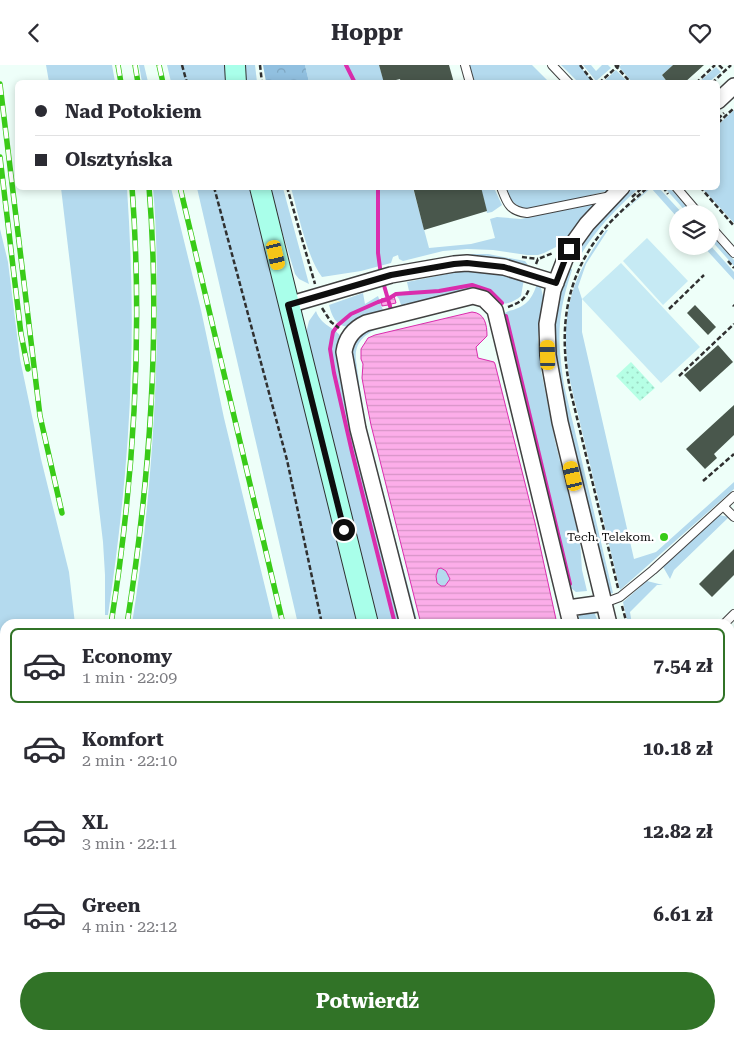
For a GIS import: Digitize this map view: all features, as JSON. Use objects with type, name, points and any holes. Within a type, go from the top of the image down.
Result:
[{"type":"main road","points":[[234,65],[236,80]]},
{"type":"main road","points":[[261,190],[367,619]]},
{"type":"street","points":[[720,99],[734,86]]},
{"type":"street","points":[[614,619],[613,600],[560,422],[548,355],[547,324],[556,283],[569,249],[587,224],[618,192]]},
{"type":"street","points":[[288,305],[391,275],[454,264],[467,263],[504,267],[556,283]]},
{"type":"street","points":[[407,619],[355,415],[344,352],[352,333],[366,323],[473,297],[484,299],[495,310],[571,619]]},
{"type":"street","points":[[568,608],[613,600]]},
{"type":"lane","points":[[465,65],[469,80]]},
{"type":"lane","points":[[552,65],[567,80]]},
{"type":"lane","points":[[503,190],[512,208],[527,213],[618,192]]},
{"type":"lane","points":[[679,190],[691,205]]},
{"type":"lane","points":[[719,236],[734,253]]},
{"type":"lane","points":[[613,600],[653,570],[734,496]]},
{"type":"lane","points":[[723,506],[734,517]]},
{"type":"path","points":[[182,65],[186,80]]},
{"type":"path","points":[[260,65],[262,80]]},
{"type":"path","points":[[699,80],[715,65]]},
{"type":"path","points":[[719,65],[725,71]]},
{"type":"path","points":[[715,80],[731,65]]},
{"type":"path","points":[[581,66],[592,80]]},
{"type":"path","points":[[602,80],[617,66],[629,80]]},
{"type":"path","points":[[720,121],[734,108]]},
{"type":"path","points":[[215,190],[287,460],[321,619]]},
{"type":"path","points":[[288,190],[321,307],[336,327],[352,333]]},
{"type":"path","points":[[564,305],[573,275],[593,238],[609,219],[639,190]]},
{"type":"path","points":[[614,619],[613,600],[564,357],[563,334],[569,294],[584,259],[608,225],[645,190]]},
{"type":"path","points":[[703,190],[734,226]]},
{"type":"path","points":[[669,309],[704,275]]},
{"type":"path","points":[[562,320],[562,359],[567,388],[613,600],[624,619]]},
{"type":"path","points":[[679,376],[734,324]]},
{"type":"path","points":[[703,481],[734,454]]},
{"type":"shaded area","points":[[46,65],[112,65],[115,80],[49,80]]},
{"type":"shaded area","points":[[139,65],[144,65],[148,80],[142,80]]},
{"type":"shaded area","points":[[167,65],[227,65],[228,80],[171,80]]},
{"type":"shaded area","points":[[243,65],[255,65],[257,80],[246,80]]},
{"type":"shaded area","points":[[305,65],[379,65],[383,80],[309,80]]},
{"type":"shaded area","points":[[469,65],[532,65],[547,80],[473,80]]},
{"type":"shaded area","points":[[561,65],[579,65],[591,80],[576,80]]},
{"type":"shaded area","points":[[583,65],[591,65],[596,71],[602,65],[608,65],[611,68],[597,80]]},
{"type":"shaded area","points":[[621,65],[673,65],[662,75],[666,80],[630,80],[619,67]]},
{"type":"shaded area","points":[[716,67],[721,72],[711,80],[701,80]]},
{"type":"shaded area","points":[[616,70],[626,80],[605,80]]},
{"type":"shaded area","points":[[734,110],[734,223],[704,190],[720,190],[720,123]]},
{"type":"shaded area","points":[[61,190],[127,190],[132,301],[130,400],[123,493],[108,615],[105,615],[103,542]]},
{"type":"shaded area","points":[[153,190],[171,190],[273,619],[133,619],[147,510],[155,397],[157,271]]},
{"type":"shaded area","points":[[197,190],[251,190],[360,619],[297,619]]},
{"type":"shaded area","points":[[270,190],[284,190],[309,284],[299,279],[295,274]]},
{"type":"shaded area","points":[[292,190],[414,190],[429,248],[471,244],[495,238],[490,219],[497,217],[521,219],[593,202],[595,205],[576,227],[562,249],[558,246],[538,255],[527,255],[493,250],[467,249],[443,251],[403,261],[399,259],[398,255],[393,257],[391,263],[361,271],[322,277],[307,247]]},
{"type":"shaded area","points":[[481,190],[495,190],[502,205],[487,213]]},
{"type":"shaded area","points":[[506,190],[611,190],[536,209],[520,207],[510,198]]},
{"type":"shaded area","points":[[631,190],[637,190],[607,220],[580,256],[576,254],[595,225]]},
{"type":"shaded area","points":[[647,190],[649,190],[621,214]]},
{"type":"shaded area","points":[[653,190],[661,190],[675,205],[669,205],[669,208]]},
{"type":"shaded area","points":[[667,190],[672,190],[685,205],[680,205]]},
{"type":"shaded area","points":[[0,229],[8,262],[20,359],[41,459],[69,572],[74,619],[0,619]]},
{"type":"shaded area","points":[[606,230],[608,230],[586,264],[578,287],[582,299],[582,332],[634,559],[656,552],[734,482],[734,489],[620,590],[570,381],[566,338],[567,319],[575,283],[593,248]]},
{"type":"shaded area","points":[[647,238],[688,281],[663,305],[623,261]]},
{"type":"shaded area","points":[[719,243],[734,260],[734,266],[719,249]]},
{"type":"shaded area","points":[[488,254],[525,261],[528,265],[502,258],[470,256],[400,268],[445,257]]},
{"type":"shaded area","points":[[711,255],[719,255],[734,272],[734,280]]},
{"type":"shaded area","points":[[621,263],[700,347],[661,383],[582,299]]},
{"type":"shaded area","points":[[570,266],[572,270],[561,314],[560,354],[564,385],[613,593],[609,594],[555,363],[554,318],[558,297]]},
{"type":"shaded area","points":[[481,270],[524,279],[521,296],[513,301],[500,304],[493,298],[408,309],[406,302],[405,308],[402,308],[399,299],[394,293],[409,291],[407,282],[457,272]]},
{"type":"shaded area","points":[[537,284],[541,288],[544,300],[538,339],[541,370],[555,441],[580,541],[582,570],[587,591],[576,592],[567,585],[502,316],[526,303]]},
{"type":"shaded area","points":[[363,293],[365,304],[378,296],[384,313],[348,327],[337,322],[329,305]]},
{"type":"shaded area","points":[[394,296],[396,303],[390,306],[382,306],[381,299]]},
{"type":"shaded area","points":[[316,311],[321,320],[342,338],[403,619],[377,619],[306,333],[309,321]]},
{"type":"shaded area","points":[[472,312],[482,317],[486,324],[487,336],[476,347],[478,358],[494,362],[495,364],[535,523],[556,619],[420,619],[371,425],[362,378],[361,349],[368,338]],"holes":[[[441,568],[446,571],[450,579],[445,586],[437,583],[438,569]]]},
{"type":"shaded area","points":[[382,326],[362,339],[357,348],[356,360],[364,421],[417,619],[412,619],[360,424],[350,356],[353,343],[363,331]]},
{"type":"shaded area","points":[[719,515],[729,517],[674,570],[670,579],[662,565]]},
{"type":"shaded area","points":[[441,568],[446,571],[450,579],[445,586],[437,583],[436,576],[438,569]]},
{"type":"shaded area","points":[[647,581],[663,585],[657,585],[630,612],[631,619],[627,619],[623,602]]},
{"type":"shaded area","points":[[594,612],[597,619],[577,619],[580,615]]},
{"type":"green space","points":[[263,65],[305,65],[309,80],[266,80]]},
{"type":"sand","points":[[631,362],[655,388],[640,401],[616,376]]},
{"type":"building","points":[[379,65],[449,65],[453,80],[400,79],[383,80]]},
{"type":"building","points":[[673,65],[704,65],[687,80],[666,80],[662,75]]},
{"type":"building","points":[[414,190],[482,190],[487,211],[424,230]]},
{"type":"building","points":[[695,305],[716,327],[708,335],[687,313]]},
{"type":"building","points":[[718,345],[733,362],[700,392],[684,375]]},
{"type":"building","points":[[734,405],[734,435],[714,454],[717,458],[705,469],[686,449]]},
{"type":"building","points":[[734,549],[734,575],[712,597],[699,584]]},
{"type":"waterway","points":[[346,65],[354,80]]},
{"type":"waterway","points":[[378,190],[378,253],[381,275]]},
{"type":"waterway","points":[[383,282],[392,313]]},
{"type":"waterway","points":[[394,619],[334,373],[330,349],[333,332],[351,314],[396,294],[439,291],[472,285],[490,291],[502,303]]},
{"type":"waterway","points":[[506,316],[570,584]]},
{"type":"railway","points":[[118,65],[120,80]]},
{"type":"railway","points":[[135,65],[138,80]]},
{"type":"railway","points":[[159,65],[162,80]]},
{"type":"railway","points":[[0,84],[40,416],[62,513]]},
{"type":"railway","points":[[0,157],[21,334],[28,369]]},
{"type":"railway","points":[[112,619],[126,515],[134,406],[137,297],[132,190]]},
{"type":"railway","points":[[128,619],[142,515],[151,406],[154,296],[149,190]]},
{"type":"railway","points":[[181,190],[282,619]]},
{"type":"place","name":"Tech. Telekom.","points":[[664,537]]},
{"type":"route","points":[[344,530],[288,305],[391,275],[454,264],[484,264],[504,267],[556,283],[569,249]]}]
